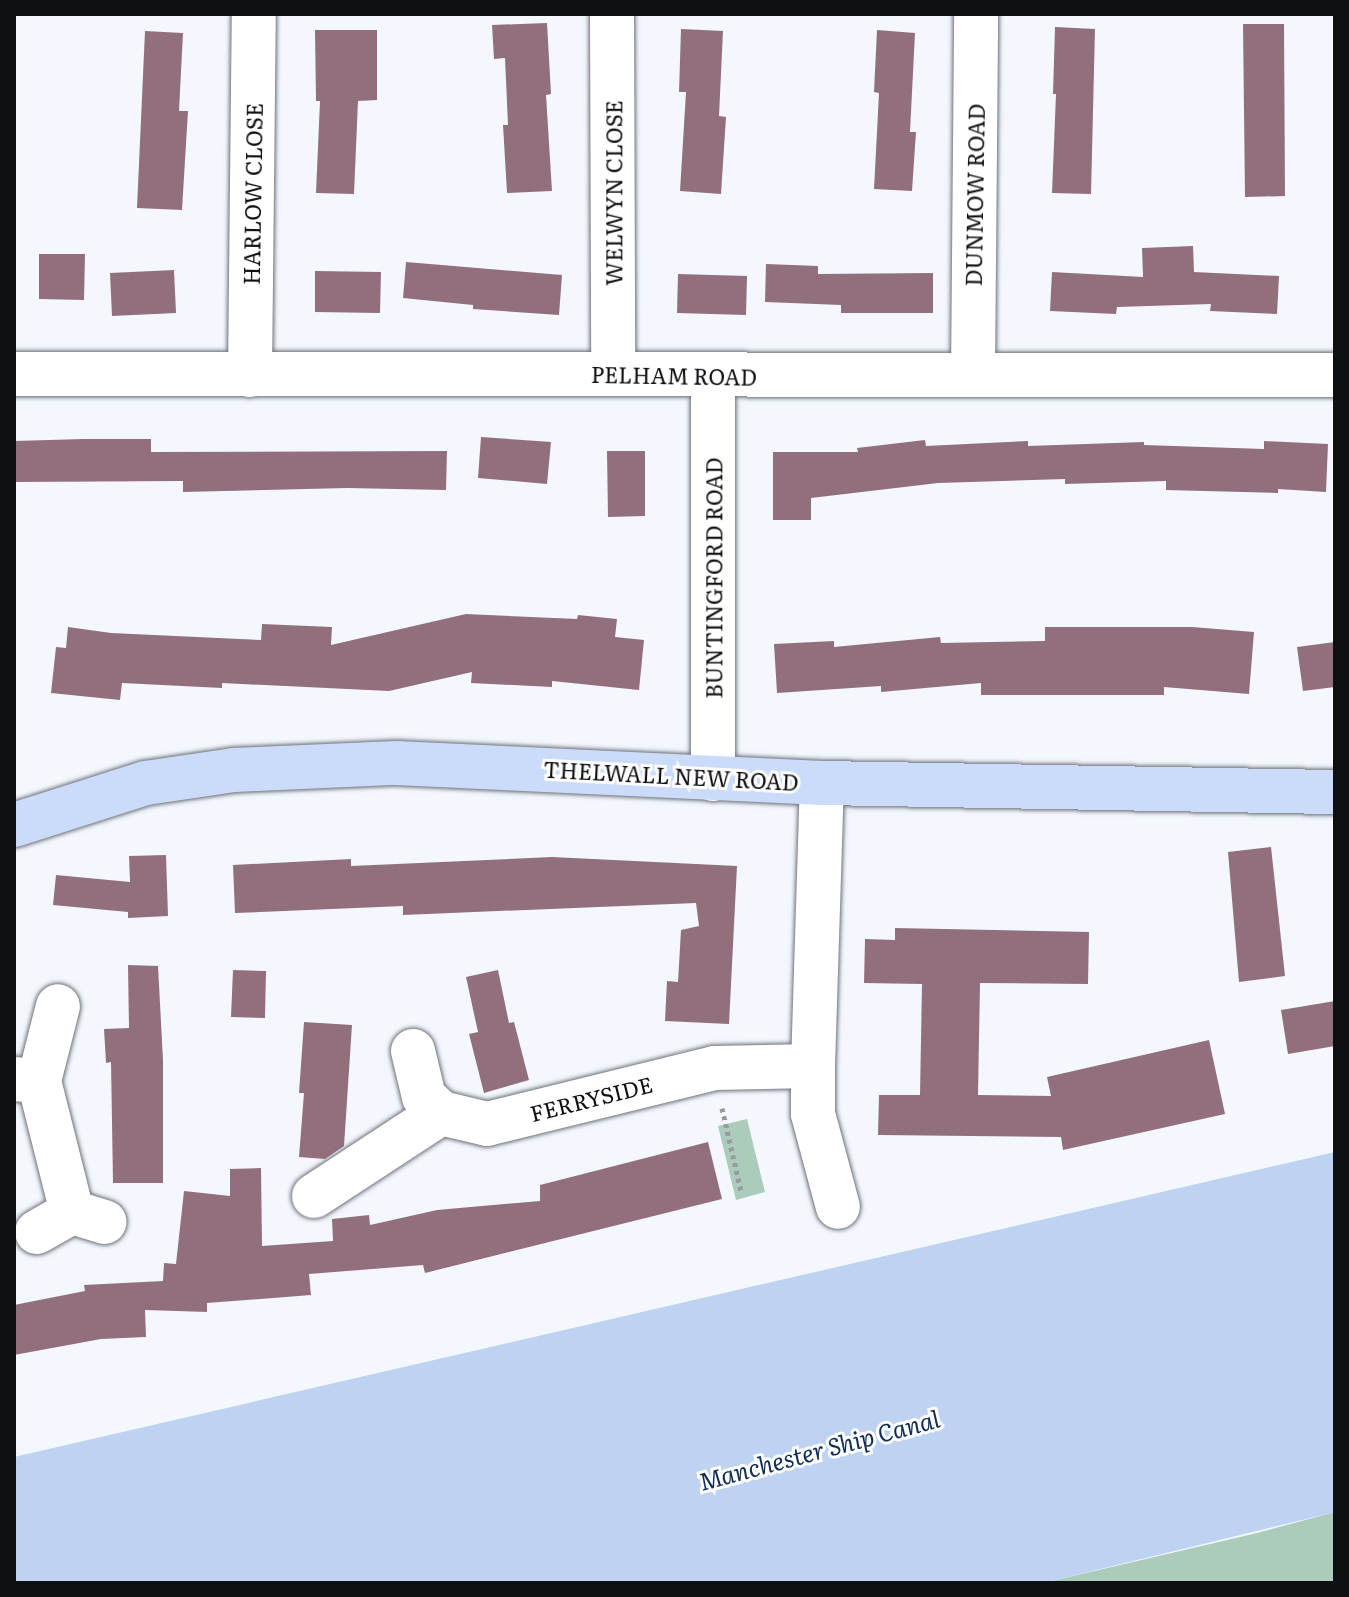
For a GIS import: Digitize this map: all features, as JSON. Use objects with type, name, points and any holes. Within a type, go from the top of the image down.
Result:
[{"type":"main road","name":"THELWALL NEW ROAD","points":[[14,825],[146,783],[234,770],[397,763],[822,783],[1335,792]]},
{"type":"street","name":"HARLOW CLOSE","points":[[250,375],[254,14]]},
{"type":"street","name":"WELWYN CLOSE","points":[[612,14],[613,373]]},
{"type":"street","name":"DUNMOW ROAD","points":[[973,375],[976,14]]},
{"type":"street","name":"PELHAM ROAD","points":[[14,374],[613,373],[713,377],[1335,375]]},
{"type":"street","name":"BUNTINGFORD ROAD","points":[[713,377],[713,779]]},
{"type":"street","points":[[822,783],[813,1114],[838,1207]]},
{"type":"street","points":[[58,1006],[27,1080],[71,1222]]},
{"type":"street","points":[[314,1196],[441,1113],[424,1097],[413,1051]]},
{"type":"street","name":"FERRYSIDE","points":[[441,1113],[487,1124],[715,1068],[813,1066]]},
{"type":"path","points":[[715,1068],[741,1191]]},
{"type":"green space","points":[[747,1119],[765,1192],[736,1200],[718,1126]]},
{"type":"green space","points":[[1335,1512],[1335,1583],[1043,1583],[1257,1533]]},
{"type":"water","name":"Manchester Ship Canal","points":[[1335,1152],[1335,1512],[1043,1583],[14,1583],[14,1457]]},
{"type":"building","points":[[547,23],[551,94],[546,95],[552,191],[507,193],[503,125],[508,125],[505,58],[494,59],[492,25]]},
{"type":"building","points":[[1243,24],[1284,24],[1285,196],[1245,197]]},
{"type":"building","points":[[1055,27],[1095,29],[1091,194],[1052,193]]},
{"type":"building","points":[[681,29],[723,31],[719,116],[726,117],[721,194],[680,191],[686,92],[679,92]]},
{"type":"building","points":[[315,30],[377,30],[377,100],[358,101],[354,194],[316,193],[320,101],[316,101]]},
{"type":"building","points":[[877,30],[915,33],[910,132],[916,132],[912,191],[874,189],[879,93],[874,92]]},
{"type":"building","points":[[145,31],[183,33],[179,111],[188,111],[182,210],[137,208]]},
{"type":"building","points":[[1193,246],[1194,272],[1279,276],[1277,314],[1210,311],[1211,304],[1117,307],[1116,314],[1050,311],[1052,272],[1143,277],[1142,248]]},
{"type":"building","points":[[39,254],[85,254],[84,300],[39,299]]},
{"type":"building","points":[[406,262],[562,275],[559,315],[473,309],[473,305],[403,298]]},
{"type":"building","points":[[766,264],[818,266],[818,274],[933,273],[933,313],[841,313],[841,305],[765,302]]},
{"type":"building","points":[[174,270],[176,313],[112,316],[110,273]]},
{"type":"building","points":[[315,271],[381,272],[380,313],[315,312]]},
{"type":"building","points":[[678,274],[747,276],[746,315],[677,313]]},
{"type":"building","points":[[481,437],[551,442],[547,484],[478,478]]},
{"type":"building","points":[[151,439],[151,452],[447,451],[446,490],[347,488],[183,492],[183,481],[14,482],[14,441]]},
{"type":"building","points":[[925,440],[926,446],[1028,441],[1028,446],[1144,442],[1144,445],[1264,449],[1264,441],[1328,444],[1326,492],[1166,490],[1166,481],[1065,484],[1065,479],[938,483],[811,498],[811,520],[773,520],[773,452],[858,452],[857,448]]},
{"type":"building","points":[[607,451],[645,451],[645,516],[608,517]]},
{"type":"building","points":[[466,614],[577,619],[578,615],[617,619],[615,637],[644,640],[639,690],[552,681],[552,687],[471,683],[472,672],[389,691],[222,683],[222,688],[122,683],[120,700],[51,693],[56,647],[66,648],[68,627],[111,633],[261,640],[262,624],[332,627],[331,645]]},
{"type":"building","points":[[1045,627],[1192,627],[1254,632],[1249,694],[1164,687],[1164,695],[981,695],[981,683],[881,692],[881,686],[777,693],[774,644],[834,641],[834,647],[940,637],[941,643],[1045,641]]},
{"type":"building","points":[[1335,642],[1335,687],[1303,691],[1297,647]]},
{"type":"building","points":[[1271,847],[1285,976],[1239,982],[1228,852]]},
{"type":"building","points":[[166,855],[168,916],[128,918],[128,912],[53,905],[56,875],[130,882],[129,856]]},
{"type":"building","points":[[552,857],[737,866],[729,1024],[665,1021],[667,981],[678,982],[681,930],[699,926],[696,903],[403,915],[403,906],[235,913],[233,865],[351,859],[351,866]]},
{"type":"building","points":[[895,928],[1089,932],[1088,984],[980,983],[978,1095],[1051,1096],[1047,1077],[1209,1040],[1225,1114],[1063,1150],[1061,1137],[878,1135],[879,1095],[920,1095],[922,984],[864,983],[865,939],[895,940]]},
{"type":"building","points":[[128,965],[158,966],[163,1060],[163,1183],[113,1183],[111,1062],[106,1063],[104,1029],[129,1028]]},
{"type":"building","points":[[233,970],[266,971],[265,1018],[231,1017]]},
{"type":"building","points":[[498,970],[509,1023],[514,1022],[529,1080],[484,1093],[469,1034],[478,1032],[466,977]]},
{"type":"building","points":[[1335,1001],[1335,1046],[1288,1054],[1281,1010]]},
{"type":"building","points":[[304,1022],[352,1025],[344,1146],[325,1159],[299,1157],[304,1093],[299,1093]]},
{"type":"building","points":[[708,1142],[722,1199],[425,1273],[423,1265],[309,1274],[311,1295],[207,1303],[207,1312],[145,1310],[146,1337],[101,1339],[14,1355],[14,1305],[85,1291],[84,1285],[163,1281],[164,1263],[176,1264],[184,1191],[230,1196],[230,1169],[261,1168],[262,1246],[333,1241],[332,1219],[369,1215],[370,1225],[437,1210],[540,1201],[540,1185]]}]
